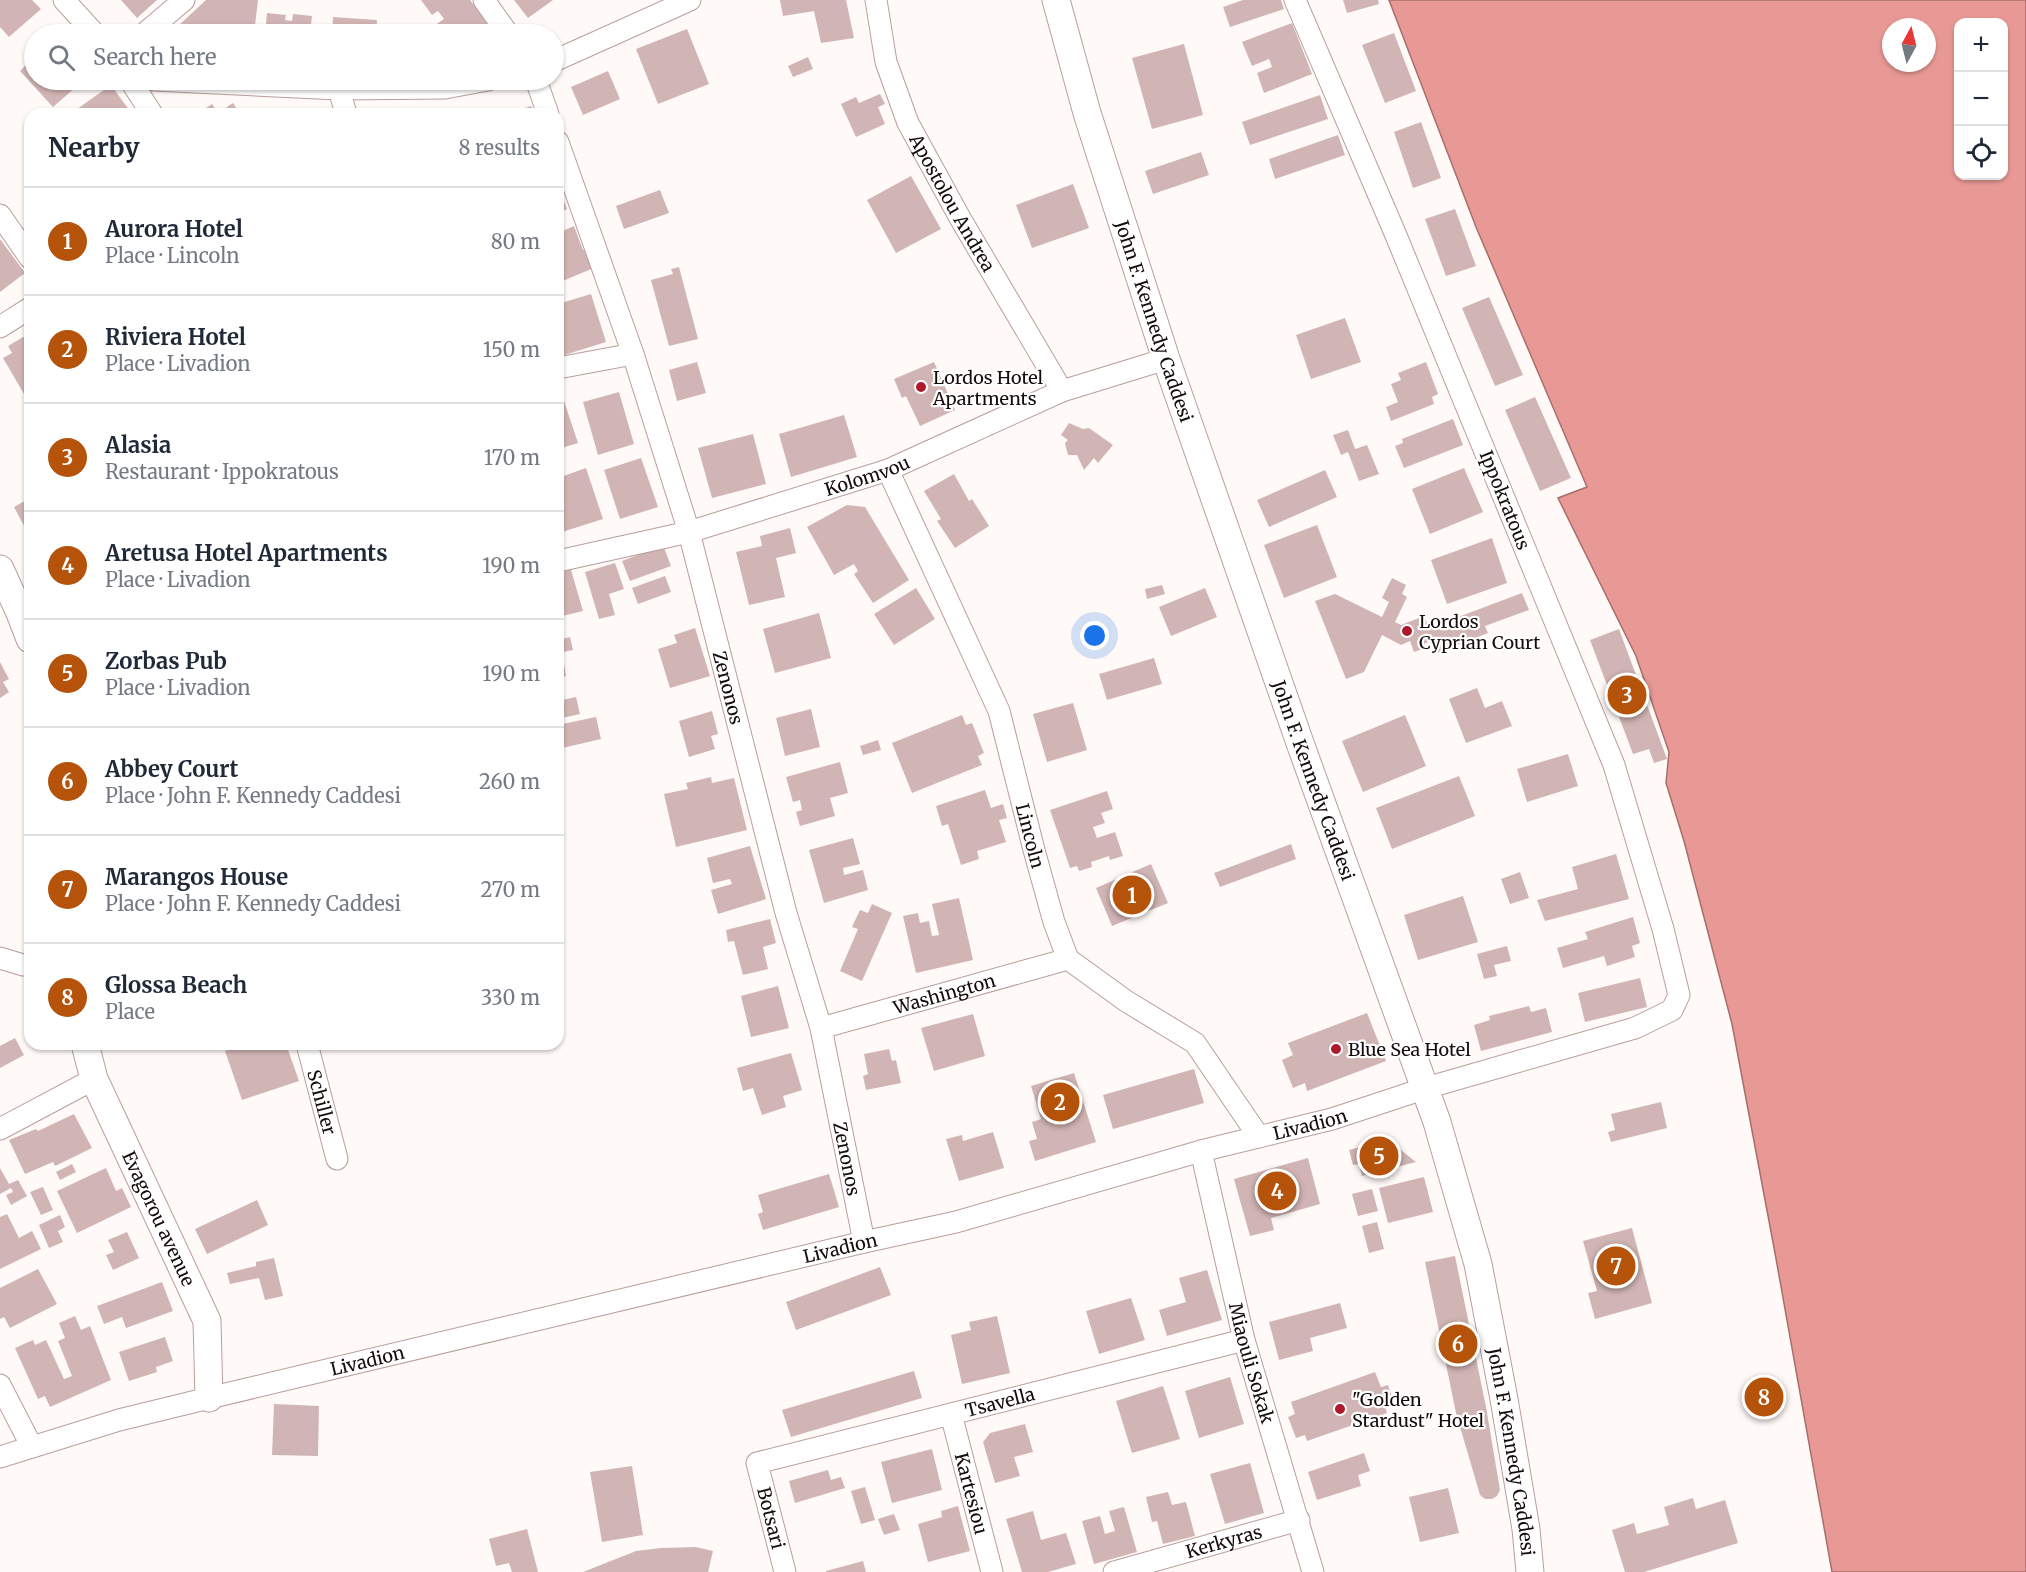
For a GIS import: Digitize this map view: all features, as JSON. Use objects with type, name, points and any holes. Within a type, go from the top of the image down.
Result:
[{"type":"street","points":[[64,0],[86,24]]},
{"type":"street","points":[[156,24],[184,0]]},
{"type":"street","points":[[484,0],[501,24]]},
{"type":"street","points":[[564,57],[690,0]]},
{"type":"street","name":"Apostolou Andrea","points":[[876,0],[886,62],[908,123],[960,219],[1062,391]]},
{"type":"street","name":"John F. Kennedy Caddesi","points":[[1056,0],[1087,113],[1166,359],[1300,743],[1426,1088],[1478,1264],[1526,1529],[1530,1572]]},
{"type":"street","name":"Ippokratous","points":[[1295,0],[1399,244],[1614,765],[1664,929],[1679,995],[1672,1010]]},
{"type":"street","points":[[137,90],[149,108]]},
{"type":"street","points":[[339,90],[344,108]]},
{"type":"street","points":[[540,90],[546,108]]},
{"type":"street","name":"Zenonos","points":[[564,159],[633,354],[689,532],[786,913],[821,1028],[864,1242]]},
{"type":"street","points":[[0,214],[24,249]]},
{"type":"street","points":[[0,327],[24,312]]},
{"type":"street","points":[[564,367],[633,354]]},
{"type":"street","name":"Kolomvou","points":[[564,560],[689,532],[888,470],[1062,391],[1166,359]]},
{"type":"street","name":"Lincoln","points":[[888,470],[999,711],[1054,922],[1068,959]]},
{"type":"street","points":[[0,569],[24,623]]},
{"type":"street","points":[[0,958],[24,966]]},
{"type":"street","points":[[1068,959],[1126,1000],[1195,1043],[1259,1137]]},
{"type":"street","name":"Washington","points":[[821,1028],[1068,959]]},
{"type":"street","name":"Livadion","points":[[0,1457],[119,1420],[208,1398],[956,1222],[1201,1151],[1332,1119],[1426,1088],[1635,1028],[1672,1010]]},
{"type":"street","name":"Evagorou avenue","points":[[87,1050],[94,1079],[207,1321],[208,1398]]},
{"type":"street","name":"Schiller","points":[[309,1050],[337,1159]]},
{"type":"street","points":[[0,1129],[94,1079]]},
{"type":"street","name":"Miaouli Sokak","points":[[1201,1151],[1244,1340],[1313,1572]]},
{"type":"street","name":"Tsavella","points":[[757,1463],[1244,1340]]},
{"type":"street","points":[[0,1384],[32,1448]]},
{"type":"street","name":"Kartesiou","points":[[951,1414],[992,1572]]},
{"type":"street","name":"Botsari","points":[[757,1463],[785,1572]]},
{"type":"street","name":"Kerkyras","points":[[1114,1572],[1299,1520]]},
{"type":"shaded area","points":[[1389,0],[2026,0],[2026,1572],[1832,1572],[1732,1024],[1684,841],[1666,783],[1669,752],[1636,656],[1558,498],[1587,487],[1476,227]]},
{"type":"building","points":[[0,0],[32,0],[41,9],[9,37],[0,27]]},
{"type":"building","points":[[121,0],[157,0],[137,18]]},
{"type":"building","points":[[206,0],[258,0],[255,24],[180,24]]},
{"type":"building","points":[[421,0],[470,0],[488,24],[437,24],[444,19],[438,11],[432,15]]},
{"type":"building","points":[[514,0],[553,0],[528,18]]},
{"type":"building","points":[[780,0],[846,0],[854,38],[821,43],[814,11],[783,16]]},
{"type":"building","points":[[1243,0],[1281,0],[1284,9],[1230,27],[1223,7]]},
{"type":"building","points":[[1343,0],[1378,0],[1379,4],[1347,13]]},
{"type":"building","points":[[267,13],[286,15],[285,20],[292,21],[293,14],[312,16],[311,24],[266,24]]},
{"type":"building","points":[[333,17],[377,20],[377,24],[333,24]]},
{"type":"building","points":[[1292,23],[1312,74],[1264,93],[1257,73],[1272,67],[1269,59],[1252,66],[1242,42]]},
{"type":"building","points":[[687,29],[709,84],[658,104],[636,49]]},
{"type":"building","points":[[1394,33],[1416,91],[1385,103],[1362,45]]},
{"type":"building","points":[[1184,44],[1203,115],[1152,129],[1132,58]]},
{"type":"building","points":[[808,57],[813,69],[793,77],[788,66]]},
{"type":"building","points":[[608,71],[620,99],[583,115],[571,87]]},
{"type":"building","points":[[37,90],[73,90],[53,107]]},
{"type":"building","points":[[104,90],[115,90],[128,108],[78,108]]},
{"type":"building","points":[[880,94],[885,104],[878,107],[885,124],[856,137],[841,104],[856,97],[859,103]]},
{"type":"building","points":[[1320,95],[1328,119],[1250,145],[1242,122]]},
{"type":"building","points":[[233,103],[236,108],[226,108]]},
{"type":"building","points":[[1421,122],[1441,178],[1413,188],[1394,132]]},
{"type":"building","points":[[1338,135],[1345,155],[1275,179],[1269,159]]},
{"type":"building","points":[[1201,152],[1209,175],[1153,194],[1145,171]]},
{"type":"building","points":[[911,176],[941,229],[896,253],[867,200]]},
{"type":"building","points":[[1073,184],[1089,228],[1032,248],[1016,205]]},
{"type":"building","points":[[660,190],[669,213],[624,229],[616,206]]},
{"type":"building","points":[[1455,209],[1476,266],[1446,276],[1425,219]]},
{"type":"building","points":[[574,226],[583,250],[587,248],[596,267],[564,280],[564,230]]},
{"type":"building","points":[[0,239],[24,274],[0,292]]},
{"type":"building","points":[[679,267],[698,339],[669,346],[651,280],[673,274],[671,269]]},
{"type":"building","points":[[591,294],[606,342],[564,355],[564,302]]},
{"type":"building","points":[[1489,297],[1523,375],[1495,386],[1462,308]]},
{"type":"building","points":[[1345,318],[1361,362],[1311,379],[1296,335]]},
{"type":"building","points":[[24,337],[24,394],[3,358],[12,353],[8,346]]},
{"type":"building","points":[[697,362],[706,393],[677,401],[669,370]]},
{"type":"building","name":"Lordos Hotel Apartments","points":[[934,362],[955,410],[920,426],[906,396],[902,398],[894,379]]},
{"type":"building","points":[[1426,362],[1438,394],[1432,397],[1434,404],[1391,421],[1386,407],[1398,402],[1391,384],[1401,380],[1398,373]]},
{"type":"building","points":[[619,392],[634,444],[598,455],[583,402]]},
{"type":"building","points":[[1535,397],[1571,478],[1540,491],[1505,410]]},
{"type":"building","points":[[564,401],[578,443],[564,447]]},
{"type":"building","points":[[844,415],[857,457],[791,477],[779,434]]},
{"type":"building","points":[[1453,419],[1463,445],[1404,468],[1395,446],[1403,443],[1402,439]]},
{"type":"building","points":[[1069,423],[1083,429],[1089,428],[1113,445],[1098,463],[1094,458],[1084,470],[1077,455],[1068,455],[1065,443],[1068,440],[1061,435]]},
{"type":"building","points":[[1348,430],[1355,449],[1367,445],[1379,474],[1359,481],[1348,452],[1341,455],[1333,435]]},
{"type":"building","points":[[753,434],[766,484],[712,498],[698,448]]},
{"type":"building","points":[[641,458],[658,507],[620,519],[604,470]]},
{"type":"building","points":[[586,468],[603,519],[564,531],[564,476]]},
{"type":"building","points":[[1464,468],[1483,512],[1430,534],[1412,489]]},
{"type":"building","points":[[1325,470],[1337,497],[1269,527],[1257,500]]},
{"type":"building","points":[[954,474],[969,501],[972,499],[989,526],[955,548],[937,521],[941,519],[924,491]]},
{"type":"building","points":[[24,501],[24,526],[14,507]]},
{"type":"building","points":[[847,505],[865,507],[909,580],[873,603],[854,574],[858,571],[854,564],[834,575],[807,527]]},
{"type":"building","points":[[1317,525],[1337,577],[1284,598],[1264,545]]},
{"type":"building","points":[[790,528],[796,553],[776,558],[785,597],[749,605],[736,552],[762,546],[760,536]]},
{"type":"building","points":[[1492,538],[1507,583],[1447,604],[1431,560]]},
{"type":"building","points":[[663,545],[671,566],[630,581],[622,561]]},
{"type":"building","points":[[569,563],[583,611],[564,616],[564,564]]},
{"type":"building","points":[[615,563],[624,589],[609,594],[615,615],[599,619],[585,572]]},
{"type":"building","points":[[665,576],[671,592],[638,604],[632,588]]},
{"type":"building","name":"Lordos Cyprian Court","points":[[1392,578],[1406,585],[1402,594],[1407,597],[1395,622],[1401,625],[1424,616],[1429,628],[1522,593],[1529,610],[1485,626],[1488,633],[1437,653],[1432,640],[1424,644],[1425,648],[1414,652],[1410,641],[1401,645],[1382,635],[1364,672],[1346,679],[1315,601],[1335,594],[1382,617],[1389,602],[1382,598]]},
{"type":"building","points":[[1162,585],[1165,594],[1147,599],[1145,589]]},
{"type":"building","points":[[916,588],[935,619],[894,645],[874,614]]},
{"type":"building","points":[[1205,588],[1217,617],[1171,636],[1159,607]]},
{"type":"building","points":[[819,613],[831,658],[775,673],[763,629]]},
{"type":"building","points":[[695,628],[710,676],[670,688],[658,649],[677,643],[674,635]]},
{"type":"building","points":[[1619,629],[1667,759],[1654,763],[1649,749],[1633,754],[1590,640]]},
{"type":"building","points":[[570,637],[573,650],[564,652],[564,638]]},
{"type":"building","points":[[1154,658],[1162,684],[1107,700],[1099,674]]},
{"type":"building","points":[[0,662],[9,679],[3,682],[9,692],[0,698]]},
{"type":"building","points":[[1477,688],[1485,708],[1502,701],[1512,726],[1466,743],[1449,699]]},
{"type":"building","points":[[576,697],[580,714],[564,718],[564,700]]},
{"type":"building","points":[[1073,703],[1087,750],[1047,762],[1033,714]]},
{"type":"building","points":[[811,709],[820,747],[785,756],[776,718]]},
{"type":"building","points":[[712,711],[718,734],[711,736],[715,749],[689,757],[679,721]]},
{"type":"building","points":[[962,715],[966,725],[972,723],[984,753],[978,756],[982,765],[912,793],[892,743]]},
{"type":"building","points":[[1405,715],[1426,766],[1363,792],[1342,741]]},
{"type":"building","points":[[596,717],[601,739],[564,748],[564,724]]},
{"type":"building","points":[[878,740],[881,750],[863,755],[860,746]]},
{"type":"building","points":[[1568,754],[1578,786],[1527,802],[1517,769]]},
{"type":"building","points":[[840,762],[848,793],[830,798],[835,816],[800,826],[796,812],[802,810],[800,800],[793,802],[786,777]]},
{"type":"building","points":[[1459,776],[1475,816],[1392,849],[1376,808]]},
{"type":"building","points":[[711,777],[712,783],[734,778],[747,830],[676,847],[664,794],[688,789],[686,783]]},
{"type":"building","points":[[985,790],[991,808],[1003,804],[1007,818],[999,820],[1006,842],[977,851],[979,859],[961,865],[948,824],[942,826],[936,806]]},
{"type":"building","points":[[1107,791],[1113,809],[1101,813],[1105,823],[1093,827],[1097,838],[1115,832],[1123,856],[1110,860],[1109,856],[1091,862],[1092,867],[1079,871],[1077,866],[1070,868],[1050,810]]},
{"type":"building","points":[[853,838],[860,864],[843,868],[844,875],[863,870],[868,890],[824,903],[809,850]]},
{"type":"building","points":[[1291,844],[1296,859],[1220,887],[1214,873]]},
{"type":"building","points":[[750,846],[766,899],[718,914],[711,890],[732,884],[730,879],[713,883],[707,858]]},
{"type":"building","points":[[1616,854],[1629,899],[1545,921],[1537,900],[1578,889],[1572,867]]},
{"type":"building","points":[[1151,864],[1168,903],[1112,926],[1096,888]]},
{"type":"building","points":[[1520,872],[1529,898],[1510,904],[1501,879]]},
{"type":"building","points":[[1463,896],[1478,942],[1418,960],[1404,915]]},
{"type":"building","points":[[959,898],[973,960],[916,973],[903,916],[918,913],[920,923],[929,921],[932,936],[939,935],[932,904]]},
{"type":"building","points":[[872,904],[892,913],[862,981],[840,971],[858,929],[852,927],[860,910],[868,913]]},
{"type":"building","points":[[1633,917],[1640,943],[1632,946],[1635,957],[1607,966],[1604,956],[1563,968],[1557,948],[1588,939],[1585,932]]},
{"type":"building","points":[[770,919],[776,943],[763,947],[768,969],[743,975],[734,941],[728,942],[726,930]]},
{"type":"building","points":[[1507,946],[1511,961],[1494,965],[1497,976],[1484,979],[1477,954]]},
{"type":"building","points":[[1640,978],[1647,1007],[1585,1022],[1578,993]]},
{"type":"building","points":[[778,986],[789,1028],[751,1037],[741,996]]},
{"type":"building","points":[[1529,1006],[1531,1012],[1546,1008],[1552,1032],[1481,1051],[1474,1025],[1490,1020],[1489,1016]]},
{"type":"building","name":"Blue Sea Hotel","points":[[1367,1013],[1386,1061],[1307,1091],[1305,1083],[1293,1088],[1282,1060],[1293,1055],[1288,1043]]},
{"type":"building","points":[[973,1014],[985,1056],[934,1071],[921,1028]]},
{"type":"building","points":[[15,1038],[24,1055],[0,1068],[0,1046]]},
{"type":"building","points":[[889,1049],[892,1061],[896,1060],[901,1083],[866,1090],[863,1076],[868,1074],[864,1054]]},
{"type":"building","points":[[288,1050],[299,1081],[242,1100],[225,1051]]},
{"type":"building","points":[[791,1053],[802,1090],[783,1096],[786,1107],[762,1115],[753,1088],[743,1091],[737,1068]]},
{"type":"building","points":[[1194,1069],[1204,1103],[1113,1129],[1103,1095]]},
{"type":"building","points":[[1074,1073],[1096,1142],[1035,1161],[1029,1141],[1037,1139],[1032,1122],[1041,1119],[1031,1086]]},
{"type":"building","points":[[1661,1102],[1667,1128],[1611,1142],[1608,1132],[1615,1130],[1611,1114]]},
{"type":"building","points":[[74,1114],[92,1148],[55,1166],[53,1162],[25,1174],[9,1140],[36,1129],[38,1131]]},
{"type":"building","points":[[993,1132],[1004,1168],[959,1181],[946,1139],[962,1135],[963,1141]]},
{"type":"building","points":[[1379,1142],[1380,1146],[1387,1144],[1388,1148],[1396,1146],[1416,1162],[1362,1176],[1359,1164],[1353,1165],[1349,1150]]},
{"type":"building","points":[[1308,1158],[1320,1204],[1271,1218],[1274,1230],[1250,1236],[1234,1179]]},
{"type":"building","points":[[72,1164],[76,1172],[60,1180],[56,1172]]},
{"type":"building","points":[[0,1168],[9,1184],[18,1180],[27,1196],[11,1205],[6,1195],[13,1192],[11,1188],[0,1194]]},
{"type":"building","points":[[106,1168],[116,1191],[122,1188],[131,1207],[77,1233],[57,1191]]},
{"type":"building","points":[[829,1174],[839,1207],[763,1230],[758,1214],[763,1212],[758,1195]]},
{"type":"building","points":[[1424,1177],[1433,1212],[1388,1223],[1379,1188]]},
{"type":"building","points":[[43,1187],[53,1210],[41,1215],[30,1192]]},
{"type":"building","points":[[1372,1189],[1378,1211],[1358,1216],[1352,1194]]},
{"type":"building","points":[[257,1200],[268,1225],[207,1254],[195,1229]]},
{"type":"building","points":[[7,1214],[19,1238],[32,1231],[41,1249],[0,1269],[0,1217]]},
{"type":"building","points":[[60,1215],[65,1227],[58,1231],[63,1242],[49,1248],[39,1225]]},
{"type":"building","points":[[1377,1222],[1384,1249],[1369,1253],[1362,1226]]},
{"type":"building","points":[[1632,1228],[1652,1303],[1595,1319],[1588,1293],[1597,1291],[1583,1241]]},
{"type":"building","points":[[127,1232],[139,1258],[113,1270],[106,1255],[114,1252],[108,1240]]},
{"type":"building","points":[[1455,1256],[1486,1407],[1500,1490],[1492,1499],[1485,1499],[1480,1495],[1456,1413],[1425,1262]]},
{"type":"building","points":[[274,1258],[283,1296],[265,1300],[259,1278],[230,1284],[227,1273],[256,1266],[256,1262]]},
{"type":"building","points":[[880,1267],[891,1295],[796,1330],[786,1302]]},
{"type":"building","points":[[38,1269],[57,1304],[10,1328],[4,1317],[0,1319],[0,1288]]},
{"type":"building","points":[[1207,1270],[1222,1320],[1167,1336],[1159,1310],[1186,1302],[1179,1278]]},
{"type":"building","points":[[162,1282],[173,1311],[126,1328],[122,1317],[104,1324],[97,1306]]},
{"type":"building","points":[[1131,1298],[1145,1340],[1099,1354],[1086,1311]]},
{"type":"building","points":[[1340,1303],[1347,1328],[1310,1338],[1313,1351],[1279,1360],[1269,1322]]},
{"type":"building","points":[[75,1316],[81,1330],[90,1326],[111,1380],[50,1407],[45,1396],[38,1399],[15,1348],[33,1340],[35,1345],[46,1340],[64,1379],[72,1376],[58,1341],[65,1338],[59,1323]]},
{"type":"building","points":[[997,1316],[1010,1373],[962,1384],[951,1335],[971,1330],[969,1322]]},
{"type":"building","points":[[165,1337],[173,1361],[156,1367],[157,1372],[129,1381],[119,1352]]},
{"type":"building","points":[[914,1371],[922,1398],[791,1437],[782,1410]]},
{"type":"building","name":"\"Golden Stardust\" Hotel","points":[[1375,1372],[1381,1387],[1388,1385],[1394,1403],[1385,1406],[1387,1413],[1307,1441],[1305,1435],[1296,1438],[1288,1417],[1295,1414],[1291,1402]]},
{"type":"building","points":[[1230,1377],[1244,1424],[1199,1438],[1185,1391]]},
{"type":"building","points":[[1163,1386],[1180,1439],[1132,1453],[1116,1401]]},
{"type":"building","points":[[274,1404],[319,1406],[318,1456],[272,1455]]},
{"type":"building","points":[[1025,1424],[1033,1452],[1014,1457],[1020,1476],[995,1483],[983,1442],[990,1433]]},
{"type":"building","points":[[932,1449],[942,1490],[892,1503],[881,1462]]},
{"type":"building","points":[[1364,1453],[1370,1471],[1358,1475],[1361,1486],[1317,1500],[1308,1472]]},
{"type":"building","points":[[1250,1463],[1264,1513],[1225,1524],[1210,1474]]},
{"type":"building","points":[[632,1466],[643,1535],[602,1542],[590,1472]]},
{"type":"building","points":[[828,1470],[831,1480],[841,1477],[845,1488],[795,1503],[789,1481]]},
{"type":"building","points":[[865,1487],[875,1520],[861,1524],[851,1491]]},
{"type":"building","points":[[1448,1488],[1459,1533],[1420,1542],[1409,1497]]},
{"type":"building","points":[[1168,1492],[1172,1505],[1186,1502],[1195,1536],[1163,1544],[1157,1521],[1152,1522],[1146,1497]]},
{"type":"building","points":[[1693,1498],[1696,1509],[1725,1500],[1738,1543],[1644,1572],[1625,1572],[1612,1530],[1634,1523],[1637,1534],[1669,1525],[1664,1507]]},
{"type":"building","points":[[958,1506],[970,1551],[928,1562],[918,1524],[942,1517],[941,1511]]},
{"type":"building","points":[[1124,1507],[1137,1552],[1094,1564],[1082,1521],[1100,1516],[1105,1534],[1115,1531],[1109,1511]]},
{"type":"building","points":[[1033,1511],[1041,1540],[1066,1533],[1076,1564],[1048,1572],[1022,1572],[1006,1519]]},
{"type":"building","points":[[894,1514],[900,1530],[884,1535],[878,1519]]},
{"type":"building","points":[[527,1529],[538,1572],[512,1572],[509,1563],[496,1566],[489,1539]]},
{"type":"building","points":[[696,1547],[713,1551],[708,1572],[583,1572],[636,1551]]},
{"type":"building","points":[[863,1561],[866,1572],[826,1572],[826,1571]]},
{"type":"place","name":"Lordos Hotel Apartments","points":[[921,387]]},
{"type":"place","name":"Lordos Cyprian Court","points":[[1407,631]]},
{"type":"place","name":"Alasia","points":[[1627,695]]},
{"type":"place","name":"Aurora Hotel","points":[[1132,895]]},
{"type":"place","name":"Blue Sea Hotel","points":[[1336,1049]]},
{"type":"place","name":"Riviera Hotel","points":[[1060,1102]]},
{"type":"place","name":"Zorbas Pub","points":[[1379,1156]]},
{"type":"place","name":"Aretusa Hotel Apartments","points":[[1277,1191]]},
{"type":"place","name":"Marangos House","points":[[1616,1266]]},
{"type":"place","name":"Abbey Court","points":[[1458,1344]]},
{"type":"place","name":"Glossa Beach","points":[[1764,1397]]},
{"type":"place","name":"\"Golden Stardust\" Hotel","points":[[1340,1409]]}]
